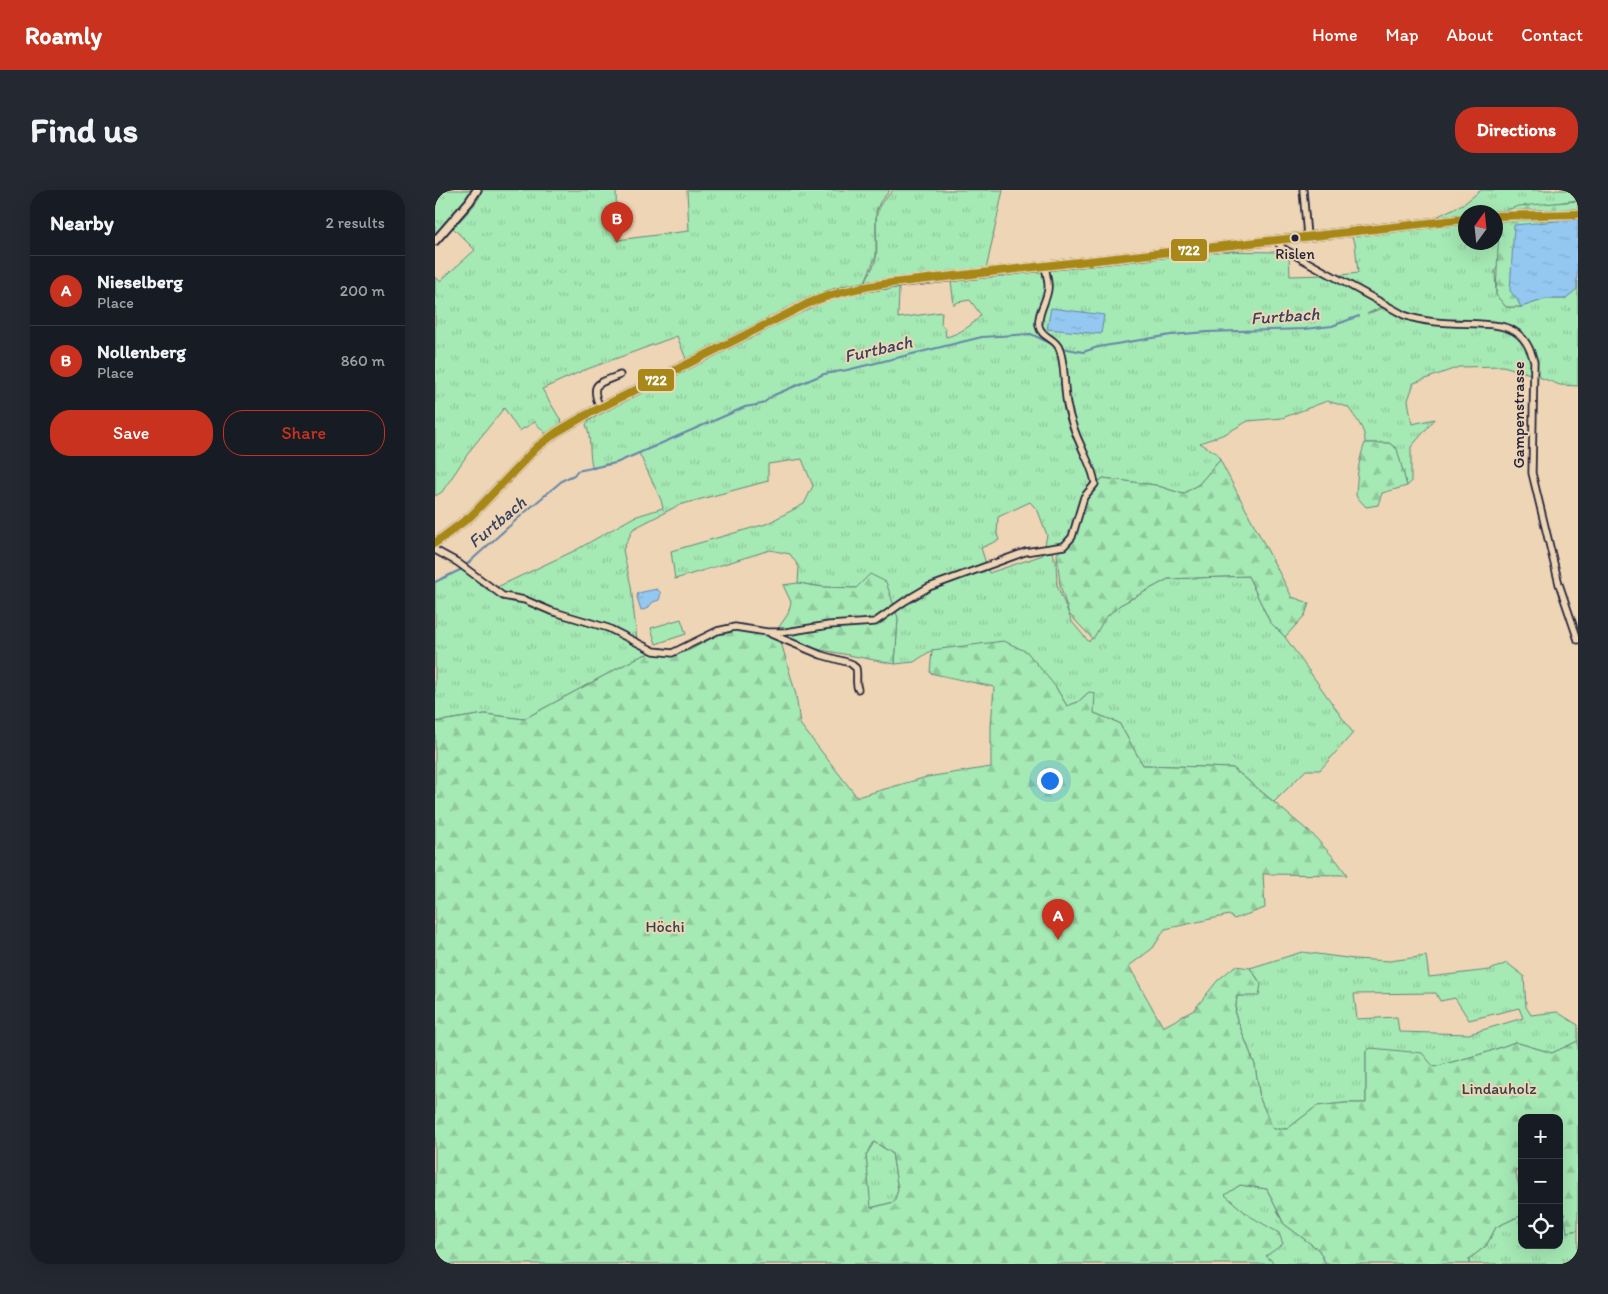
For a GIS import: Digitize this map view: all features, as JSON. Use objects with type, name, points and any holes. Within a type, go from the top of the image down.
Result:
[{"type":"main road","points":[[1503,216],[1578,214]]},
{"type":"main road","points":[[435,543],[471,516],[529,454],[567,425],[807,304],[833,294],[863,286],[1458,220]]},
{"type":"street","points":[[435,241],[477,190]]},
{"type":"street","points":[[1303,190],[1307,236]]},
{"type":"street","name":"Gampenstrasse","points":[[1278,240],[1282,248],[1404,315],[1425,320],[1500,326],[1514,331],[1524,339],[1530,350],[1533,362],[1531,464],[1534,485],[1559,584],[1578,640]]},
{"type":"street","points":[[435,550],[457,562],[503,596],[525,600],[551,611],[608,628],[654,651],[672,653],[717,631],[735,627],[767,632],[786,632],[875,622],[905,601],[929,588],[1025,552],[1064,546],[1073,537],[1084,497],[1095,484],[1094,476],[1075,433],[1068,411],[1060,350],[1055,342],[1043,333],[1039,327],[1049,286],[1045,266]]},
{"type":"street","points":[[600,408],[594,391],[595,387],[620,374]]},
{"type":"street","points":[[767,632],[821,655],[850,662],[856,668],[858,690]]},
{"type":"green space","points":[[435,190],[474,190],[435,237]]},
{"type":"green space","points":[[483,190],[616,190],[617,240],[689,231],[687,190],[890,190],[880,202],[876,211],[876,217],[881,203],[893,190],[1003,190],[986,270],[869,283],[866,280],[875,263],[875,258],[864,284],[824,293],[688,364],[677,336],[582,371],[542,389],[563,424],[546,434],[535,422],[519,431],[504,408],[471,449],[442,492],[435,496],[435,277],[440,281],[475,250],[453,228],[481,195]],"holes":[[[876,224],[877,245],[876,258]]]},
{"type":"green space","points":[[1481,190],[1578,190],[1578,200],[1503,212],[1503,205],[1461,205]]},
{"type":"green space","points":[[1578,201],[1578,219],[1570,221],[1517,299],[1521,307],[1506,307],[1496,295],[1498,250],[1503,250],[1503,216],[1506,210],[1519,206]]},
{"type":"green space","points":[[1458,206],[1458,250],[1499,250],[1498,266],[1495,271],[1496,295],[1506,307],[1521,307],[1546,299],[1565,299],[1578,281],[1578,386],[1560,385],[1503,366],[1459,367],[1414,383],[1408,400],[1412,424],[1435,419],[1411,447],[1411,482],[1407,486],[1396,448],[1389,443],[1365,443],[1362,428],[1348,407],[1327,401],[1282,418],[1248,421],[1225,434],[1200,443],[1218,454],[1220,460],[1199,484],[1183,494],[1155,485],[1103,478],[1095,484],[1072,537],[1064,546],[1050,549],[1056,560],[1057,585],[1072,622],[1089,642],[1105,618],[1120,605],[1168,579],[1248,576],[1270,622],[1285,637],[1353,733],[1320,770],[1306,770],[1274,802],[1233,768],[1143,765],[1119,723],[1094,713],[1089,692],[1078,702],[1067,706],[1055,686],[932,650],[914,662],[895,664],[898,618],[856,588],[823,587],[798,583],[799,567],[790,554],[770,550],[675,579],[671,551],[766,524],[804,504],[813,486],[802,459],[768,464],[768,481],[679,505],[633,529],[623,550],[631,586],[637,641],[654,651],[635,659],[524,719],[485,714],[435,722],[435,582],[462,569],[493,589],[576,550],[634,517],[663,508],[639,453],[616,463],[605,464],[593,469],[586,425],[588,421],[814,306],[856,294],[899,288],[898,318],[942,312],[941,324],[945,329],[946,337],[965,329],[981,315],[970,300],[958,302],[954,305],[951,281],[1214,251],[1276,252],[1289,255],[1290,276],[1326,275],[1381,307],[1367,314],[1386,307],[1332,276],[1358,273],[1355,243],[1349,232],[1431,222],[1434,218]],"holes":[[[1030,502],[1038,511],[1047,535],[1043,555],[989,573],[981,548],[999,540],[997,534],[998,517]]]},
{"type":"green space","points":[[1365,443],[1389,443],[1397,449],[1407,486],[1382,493],[1378,505],[1366,507],[1356,496],[1359,463]]},
{"type":"green space","points":[[1220,460],[1292,597],[1309,603],[1305,615],[1285,637],[1270,622],[1248,576],[1168,579],[1120,605],[1105,618],[1093,639],[1069,614],[1060,585],[1057,554],[1077,531],[1085,497],[1103,478],[1155,485],[1183,494],[1199,484]]},
{"type":"green space","name":"Höchi","points":[[870,574],[886,582],[898,618],[895,664],[781,642],[796,695],[800,724],[857,797],[927,777],[991,767],[991,726],[994,687],[930,673],[932,650],[1004,641],[1027,652],[1055,686],[1067,706],[1078,702],[1089,692],[1095,693],[1094,713],[1119,723],[1143,765],[1233,768],[1313,835],[1337,861],[1347,875],[1263,874],[1265,908],[1234,919],[1229,915],[1165,929],[1153,948],[1129,966],[1163,1027],[1194,1010],[1218,980],[1235,966],[1250,968],[1261,984],[1259,996],[1237,996],[1235,1014],[1255,1065],[1260,1099],[1273,1129],[1287,1129],[1317,1106],[1366,1103],[1366,1051],[1371,1048],[1422,1053],[1434,1067],[1485,1053],[1515,1042],[1552,1053],[1578,1041],[1578,1230],[1567,1232],[1563,1212],[1563,1114],[1518,1114],[1518,1169],[1515,1170],[1518,1182],[1518,1217],[1496,1227],[1486,1246],[1469,1259],[1469,1264],[1326,1264],[1319,1250],[1284,1224],[1267,1189],[1240,1185],[1225,1195],[1248,1215],[1279,1233],[1283,1244],[1266,1256],[1275,1264],[435,1264],[435,722],[485,714],[524,719],[635,659],[654,651],[674,655],[690,650],[738,624],[772,637],[788,614],[791,602],[783,585],[798,583],[823,587],[856,588]],"holes":[[[874,1142],[892,1153],[898,1190],[894,1202],[871,1208],[866,1155]]]},
{"type":"green space","points":[[681,619],[686,634],[656,644],[651,628]]},
{"type":"green space","points":[[1302,952],[1354,959],[1390,961],[1426,956],[1429,977],[1490,970],[1507,963],[1524,976],[1526,1007],[1531,1015],[1557,1012],[1578,1025],[1578,1041],[1552,1053],[1515,1042],[1485,1053],[1434,1067],[1366,1052],[1366,1103],[1317,1106],[1287,1129],[1273,1129],[1260,1099],[1255,1065],[1235,1014],[1237,996],[1259,995],[1258,979],[1250,968]],"holes":[[[1436,993],[1440,1001],[1455,998],[1469,1020],[1519,1008],[1523,1018],[1469,1034],[1399,1032],[1397,1017],[1357,1019],[1354,994]]]},
{"type":"green space","points":[[874,1142],[892,1153],[898,1190],[894,1202],[870,1208],[866,1155]]},
{"type":"green space","points":[[1240,1185],[1267,1189],[1284,1224],[1319,1250],[1326,1264],[1275,1264],[1265,1256],[1248,1215],[1224,1195]]},
{"type":"green space","points":[[1563,1212],[1567,1232],[1578,1230],[1578,1264],[1469,1264],[1469,1259],[1486,1246],[1496,1227],[1518,1217],[1518,1249],[1563,1249]]},
{"type":"water","points":[[1578,219],[1577,289],[1565,299],[1546,299],[1521,307],[1510,291],[1514,225]]},
{"type":"water","points":[[1051,308],[1104,315],[1101,334],[1047,329]]},
{"type":"water","points":[[657,589],[661,593],[659,600],[653,602],[647,609],[641,610],[637,597],[638,593]]},
{"type":"waterway","name":"Furtbach","points":[[1062,348],[1083,352],[1098,347],[1171,335],[1305,329],[1332,326],[1359,316]]},
{"type":"waterway","name":"Furtbach","points":[[711,422],[745,407],[762,404],[774,395],[824,374],[982,337],[1031,334],[1052,344]]},
{"type":"waterway","name":"Furtbach","points":[[465,566],[524,513],[563,480],[574,475],[577,471],[616,463],[708,423]]},
{"type":"waterway","name":"Furtbach","points":[[435,582],[462,569]]},
{"type":"transit line","name":"722","points":[[1503,216],[1578,214]]},
{"type":"transit line","name":"722","points":[[435,543],[471,516],[537,447],[557,432],[586,415],[807,304],[826,297],[854,289],[883,284],[1458,220]]},
{"type":"place","name":"Rislen","points":[[1295,238]]},
{"type":"place","name":"Nollenberg","points":[[617,243]]},
{"type":"place","name":"Nieselberg","points":[[1058,940]]},
{"type":"park label","name":"Lindauholz","points":[[1499,1088]]}]
